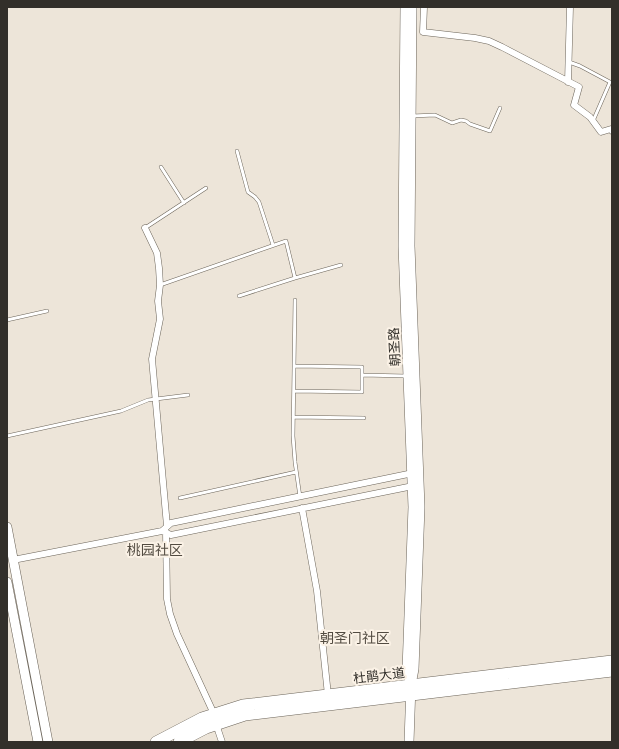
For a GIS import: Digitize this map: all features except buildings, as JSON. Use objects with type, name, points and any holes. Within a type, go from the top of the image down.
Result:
[{"type":"highway","name":"杜鹃大道","points":[[156,742],[191,724],[215,719],[612,661]]},
{"type":"highway","name":"杜鹃大道","points":[[178,742],[215,719],[243,705],[328,695],[411,690],[612,670]]},
{"type":"main road","name":"朝圣路","points":[[405,7],[403,246],[413,474],[407,670],[411,690]]},
{"type":"main road","name":"朝圣路","points":[[410,742],[411,690],[414,669],[420,507],[410,246],[412,7]]},
{"type":"main road","points":[[7,527],[48,742]]},
{"type":"main road","points":[[7,582],[38,742]]},
{"type":"street","points":[[424,7],[423,32],[475,38],[502,47],[579,87],[574,105],[583,111],[601,132],[612,130]]},
{"type":"street","points":[[568,82],[570,7]]},
{"type":"street","points":[[145,228],[157,253],[160,285],[158,300],[160,319],[152,359],[165,530],[167,599],[170,614],[177,634],[215,719],[222,742]]},
{"type":"street","points":[[13,560],[165,530],[171,523],[413,474]]},
{"type":"street","points":[[165,530],[171,535],[413,486]]},
{"type":"street","points":[[302,508],[317,591],[328,695]]},
{"type":"lane","points":[[569,62],[580,66],[610,82],[593,121]]},
{"type":"lane","points":[[412,116],[435,115],[452,122],[461,120],[490,131],[500,108]]},
{"type":"lane","points":[[237,151],[248,192],[259,202],[273,245]]},
{"type":"lane","points":[[161,167],[184,203]]},
{"type":"lane","points":[[145,228],[206,188]]},
{"type":"lane","points":[[160,285],[286,241],[296,278]]},
{"type":"lane","points":[[238,296],[341,265]]},
{"type":"lane","points":[[295,300],[293,436],[300,497]]},
{"type":"lane","points":[[7,320],[47,311]]},
{"type":"lane","points":[[294,366],[362,367],[362,392],[294,391]]},
{"type":"lane","points":[[362,375],[408,376]]},
{"type":"lane","points":[[7,436],[121,411],[148,400],[188,395]]},
{"type":"lane","points":[[293,417],[364,418]]},
{"type":"lane","points":[[180,498],[296,472]]},
{"type":"district","name":"桃园社区","points":[[155,550]]},
{"type":"district","name":"朝圣门社区","points":[[355,638]]}]
